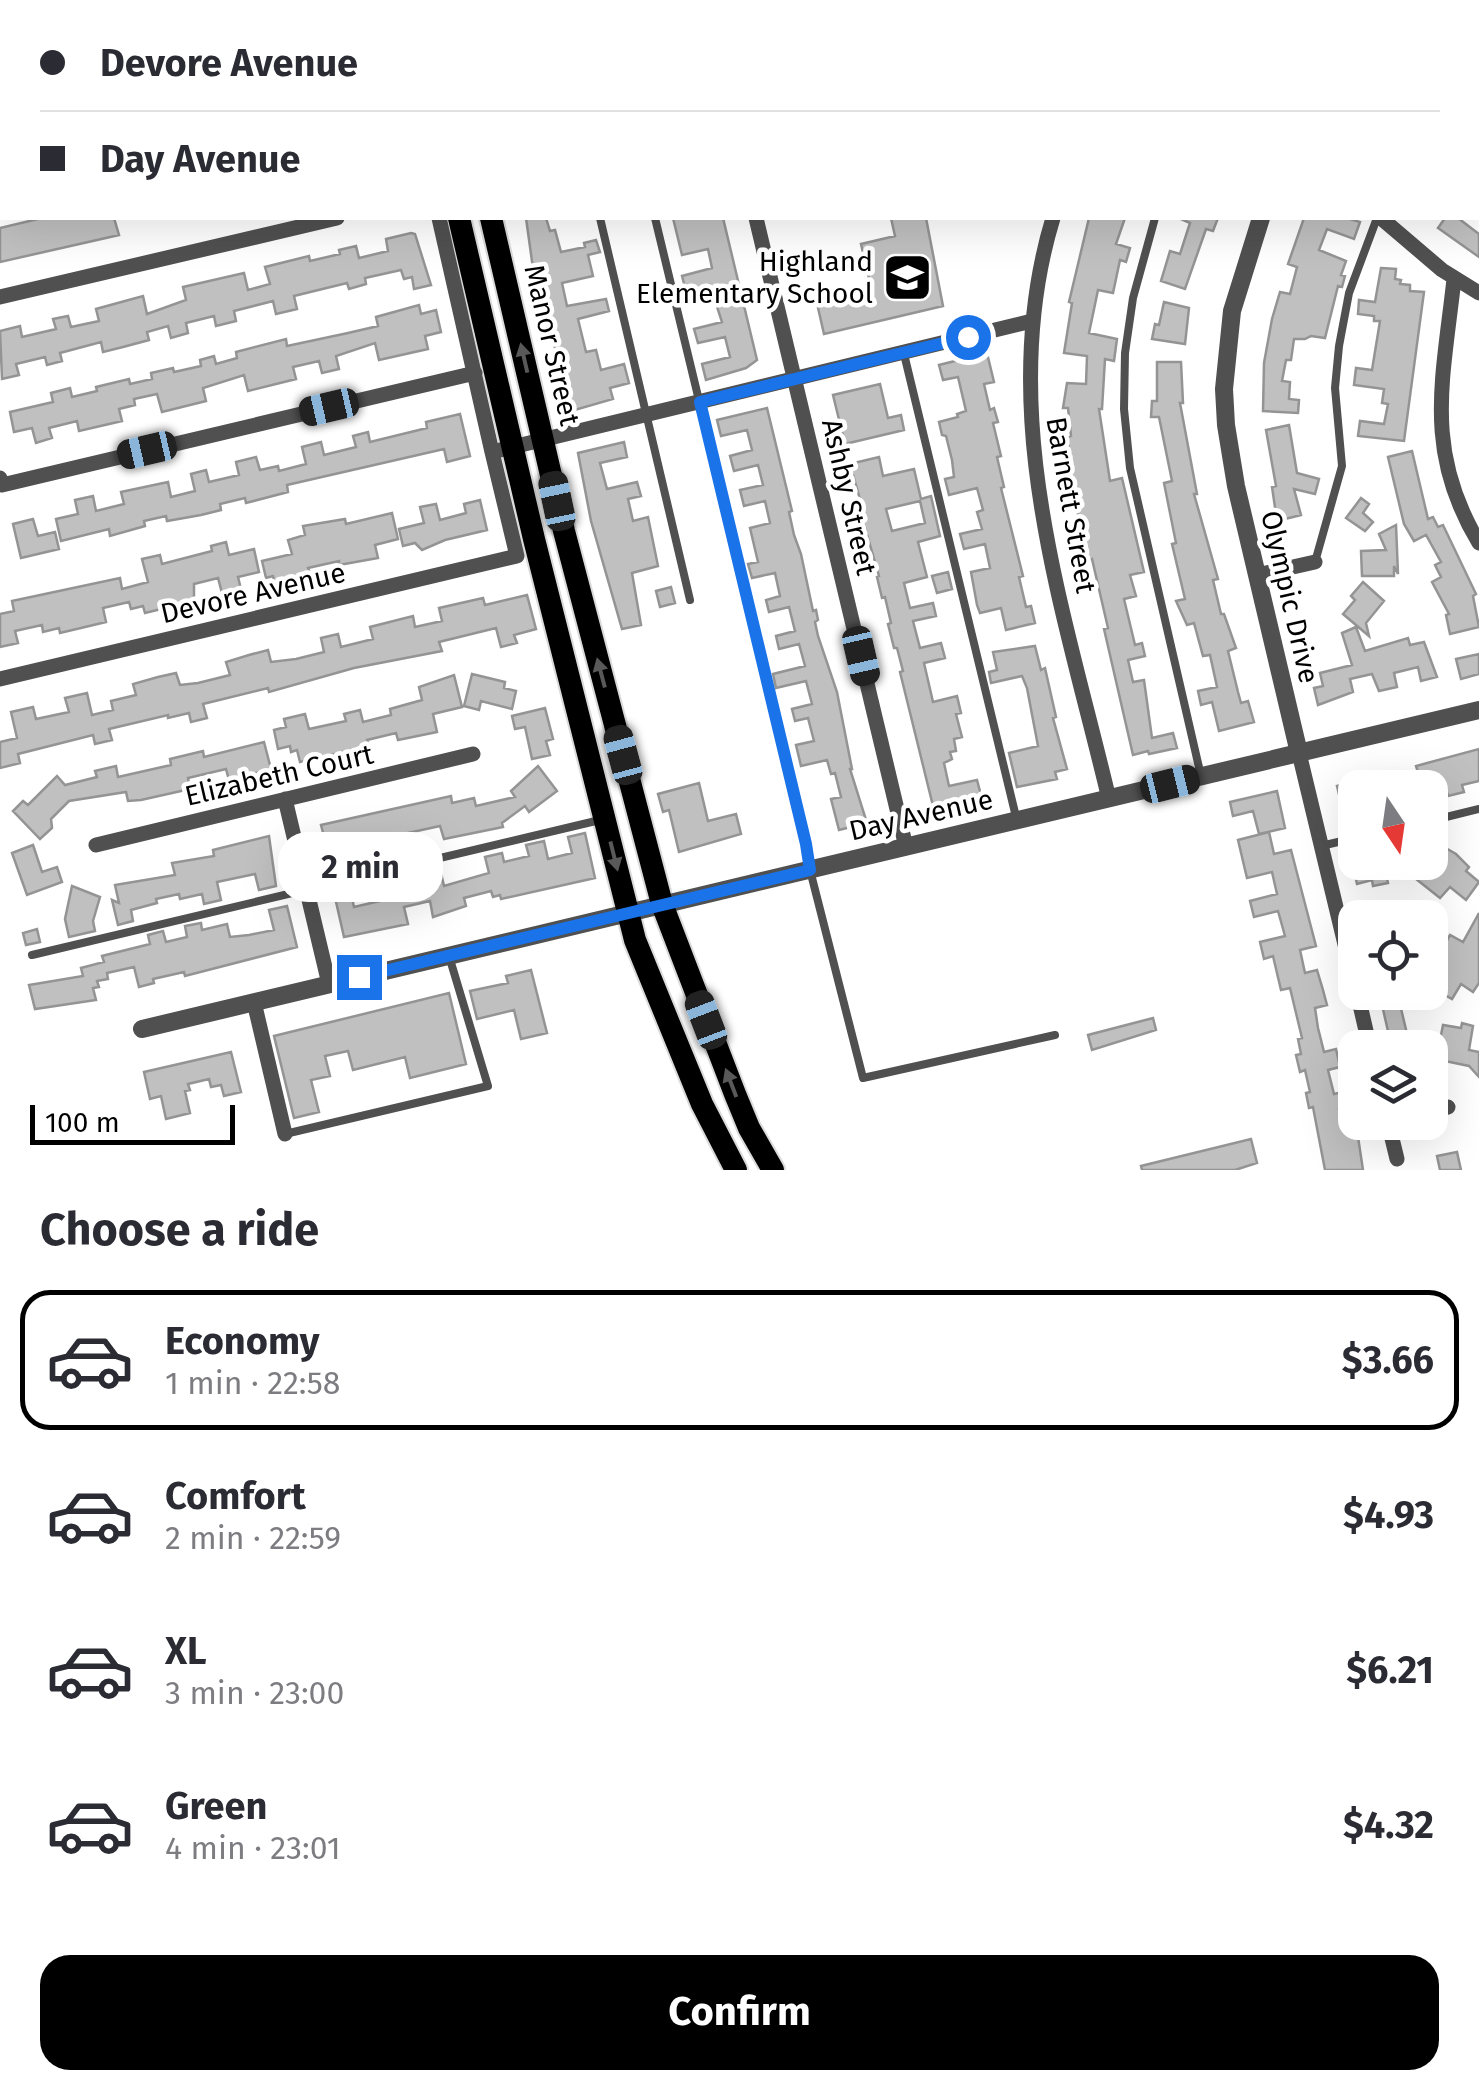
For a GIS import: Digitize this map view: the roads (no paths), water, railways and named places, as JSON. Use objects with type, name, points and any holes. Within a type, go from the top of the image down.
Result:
[{"type":"main road","points":[[458,220],[502,450],[635,940],[702,1104],[736,1170]]},
{"type":"main road","name":"Manor Street","points":[[491,220],[564,531],[662,904],[749,1128],[773,1170]]},
{"type":"street","points":[[0,297],[328,220]]},
{"type":"street","points":[[439,220],[475,373],[502,450],[1032,321]]},
{"type":"street","name":"Ashby Street","points":[[756,220],[906,848]]},
{"type":"street","name":"Barnett Street","points":[[1053,220],[1032,321],[1029,406],[1037,490],[1109,799]]},
{"type":"street","name":"Olympic Drive","points":[[1260,220],[1232,311],[1224,389],[1230,461],[1298,753],[1338,902]]},
{"type":"street","points":[[1381,220],[1454,279],[1479,293]]},
{"type":"street","points":[[1454,279],[1440,409],[1441,440],[1452,491],[1479,543]]},
{"type":"street","points":[[1,481],[475,373]]},
{"type":"street","name":"Devore Avenue","points":[[0,680],[517,556],[502,450]]},
{"type":"street","points":[[1257,576],[1315,562]]},
{"type":"street","name":"Day Avenue","points":[[142,1029],[1479,710]]},
{"type":"street","name":"Elizabeth Court","points":[[96,845],[474,754]]},
{"type":"street","points":[[286,799],[329,984]]},
{"type":"street","points":[[254,1002],[285,1134]]},
{"type":"street","points":[[1392,1140],[1397,1159]]},
{"type":"lane","points":[[600,220],[690,600]]},
{"type":"lane","points":[[655,220],[863,1078],[1055,1035]]},
{"type":"lane","points":[[1154,220],[1132,298],[1125,352],[1124,408],[1130,468],[1201,777]]},
{"type":"lane","points":[[1315,562],[1342,466],[1335,388],[1338,346],[1350,293],[1378,220]]},
{"type":"lane","points":[[904,352],[1017,821]]},
{"type":"lane","points":[[1448,816],[1479,809]]},
{"type":"lane","points":[[32,954],[604,818]]},
{"type":"lane","points":[[1321,846],[1338,842]]},
{"type":"lane","points":[[285,1134],[488,1086],[449,956]]},
{"type":"place","name":"Highland Elementary School","points":[[908,277]]}]
